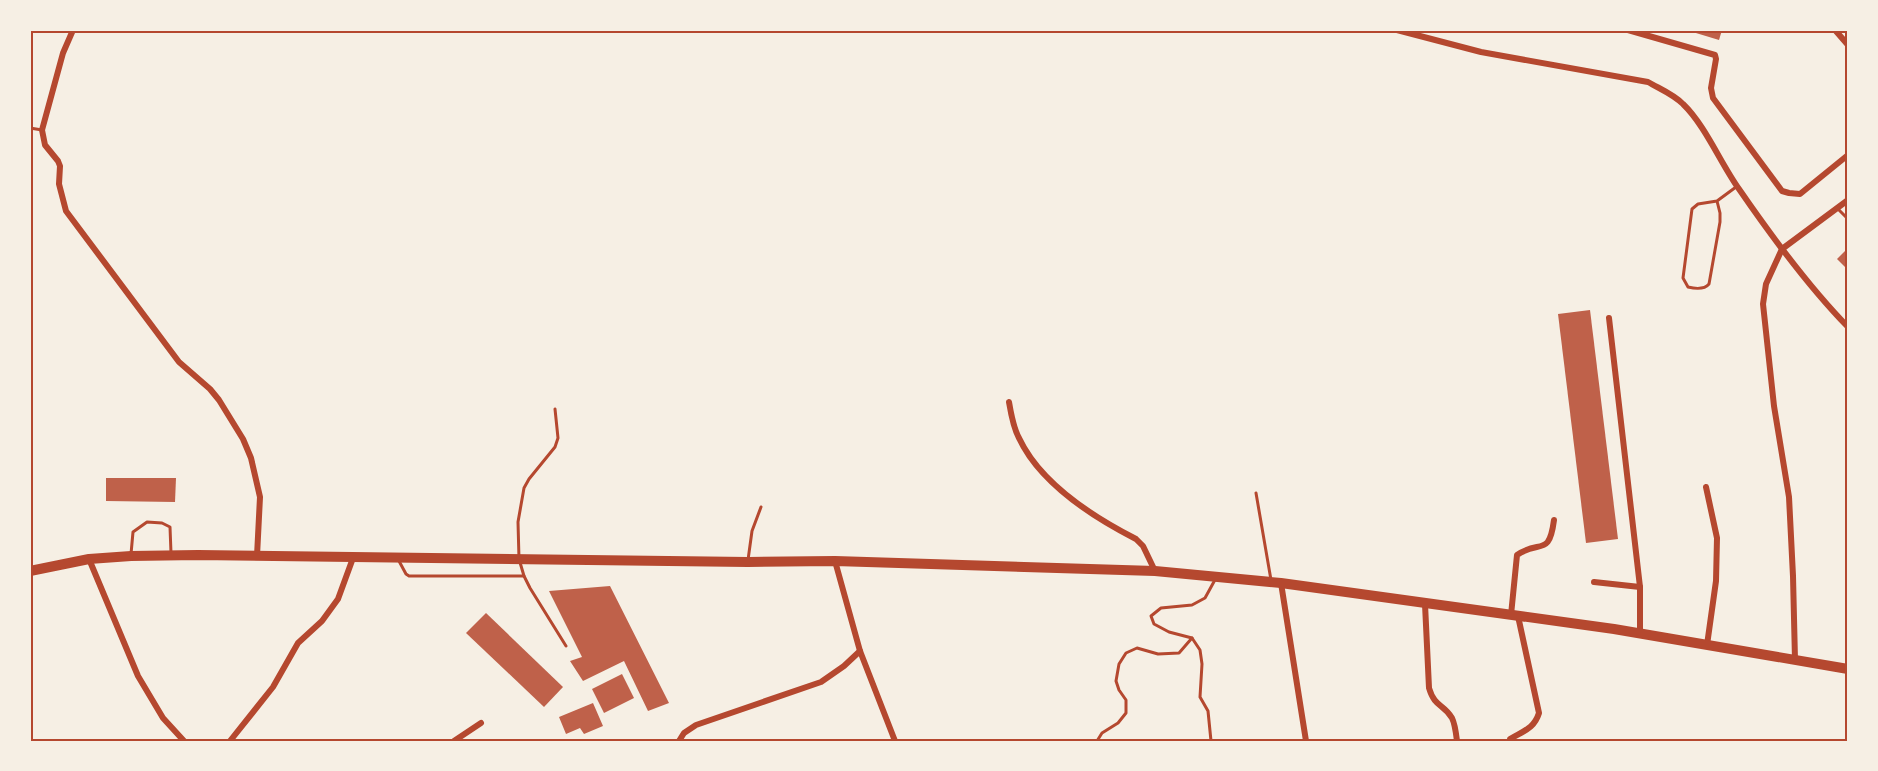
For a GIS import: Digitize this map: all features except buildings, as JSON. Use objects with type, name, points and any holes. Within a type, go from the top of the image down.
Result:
[{"type":"main road","points":[[30,571],[90,559],[171,555],[836,561],[1155,571],[1276,582],[1640,634],[1848,669]]},
{"type":"street","points":[[74,30],[63,53],[42,130],[45,145],[60,166],[59,184],[69,216],[179,362],[210,389],[243,439],[257,478],[260,497],[258,556]]},
{"type":"street","points":[[1397,30],[1481,52],[1648,82],[1669,94],[1683,104],[1699,124],[1737,187],[1782,249],[1848,327]]},
{"type":"street","points":[[1628,30],[1715,55],[1711,88],[1713,98],[1782,191],[1800,194],[1848,155]]},
{"type":"street","points":[[1835,30],[1848,45]]},
{"type":"street","points":[[1795,660],[1789,498],[1774,406],[1763,304],[1766,284],[1782,249],[1848,200]]},
{"type":"street","points":[[1609,318],[1640,587],[1640,634]]},
{"type":"street","points":[[1008,402],[1019,438],[1040,468],[1079,505],[1136,539],[1143,546],[1155,571]]},
{"type":"street","points":[[1706,487],[1717,538],[1716,581],[1707,645]]},
{"type":"street","points":[[1510,741],[1532,727],[1539,713],[1515,616],[1517,555],[1550,540],[1554,520]]},
{"type":"street","points":[[230,741],[273,687],[298,643],[322,621],[334,605],[353,558]]},
{"type":"street","points":[[90,559],[138,676],[159,712],[184,741]]},
{"type":"street","points":[[836,561],[860,651],[895,741]]},
{"type":"street","points":[[1276,582],[1306,741]]},
{"type":"street","points":[[1594,582],[1640,587]]},
{"type":"street","points":[[1425,604],[1429,688],[1432,698],[1453,719],[1457,741]]},
{"type":"street","points":[[678,741],[696,724],[821,682],[860,651]]},
{"type":"street","points":[[454,741],[481,723]]},
{"type":"lane","points":[[30,128],[42,130]]},
{"type":"lane","points":[[1717,201],[1720,222],[1709,284],[1702,288],[1688,287],[1683,278],[1692,209],[1698,204],[1717,201],[1737,187]]},
{"type":"lane","points":[[1838,209],[1848,219]]},
{"type":"lane","points":[[555,409],[558,438],[555,447],[524,488],[518,522],[519,559],[524,576],[566,646]]},
{"type":"lane","points":[[1256,493],[1276,582]]},
{"type":"lane","points":[[748,561],[752,531],[761,507]]},
{"type":"lane","points":[[131,556],[133,532],[147,522],[162,523],[170,527],[171,555]]},
{"type":"lane","points":[[397,558],[409,576],[524,576]]},
{"type":"lane","points":[[1211,741],[1208,711],[1200,698],[1202,664],[1200,650],[1192,638],[1169,632],[1154,624],[1151,616],[1161,608],[1192,605],[1205,598],[1216,577]]},
{"type":"lane","points":[[1097,741],[1102,733],[1118,723],[1126,713],[1126,700],[1116,681],[1119,664],[1126,653],[1137,648],[1158,654],[1179,652],[1192,638]]}]
